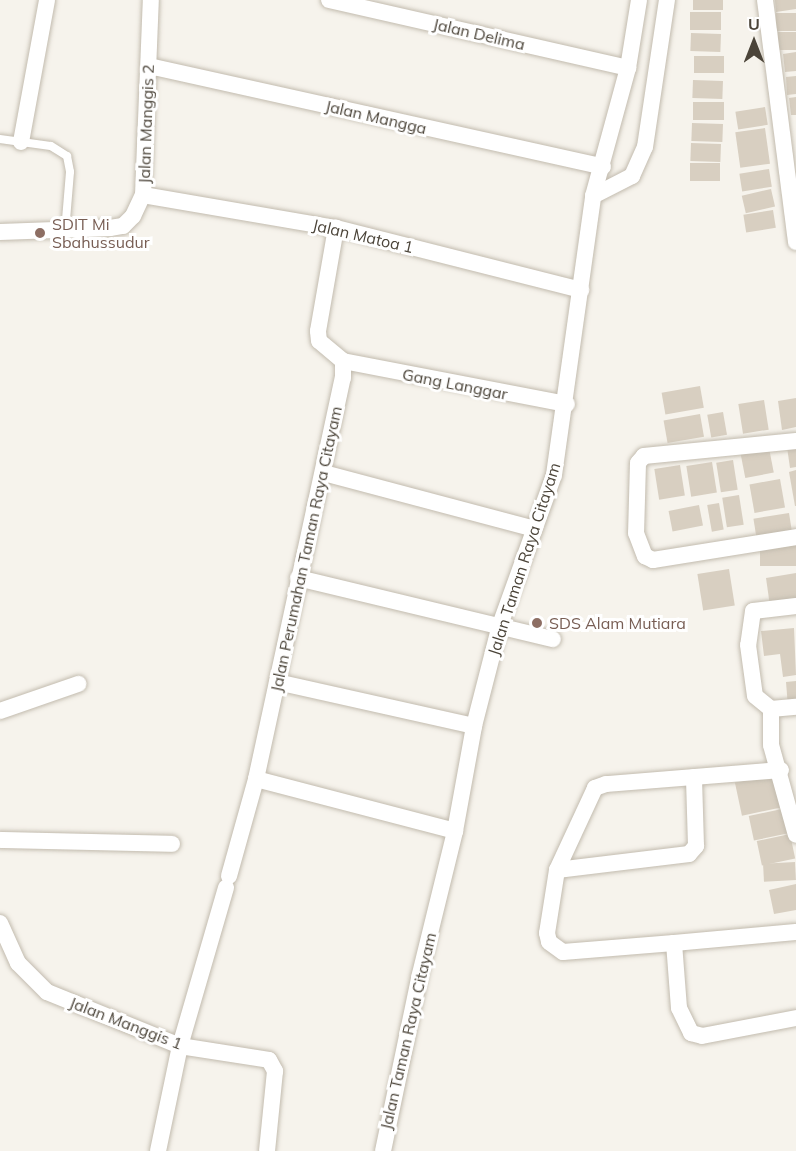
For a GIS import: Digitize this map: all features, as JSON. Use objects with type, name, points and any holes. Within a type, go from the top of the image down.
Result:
[{"type":"street","points":[[21,142],[47,0]]},
{"type":"street","name":"Jalan Manggis 2","points":[[0,232],[65,231],[123,226],[143,195],[151,0]]},
{"type":"street","name":"Jalan Delima","points":[[329,0],[628,68]]},
{"type":"street","name":"Jalan Taman Raya Citayam","points":[[383,1151],[419,978],[455,831],[474,726],[500,625],[554,475],[567,404],[593,196],[603,167],[628,68],[639,0]]},
{"type":"street","points":[[593,196],[632,176],[645,147],[667,0]]},
{"type":"street","points":[[765,0],[791,153],[796,242]]},
{"type":"street","name":"Jalan Mangga","points":[[149,66],[603,167]]},
{"type":"street","name":"Jalan Matoa 1","points":[[143,195],[336,228],[581,290]]},
{"type":"street","points":[[336,228],[318,331],[319,340],[343,362]]},
{"type":"street","name":"Gang Langgar","points":[[343,362],[567,404]]},
{"type":"street","name":"Jalan Perumahan Taman Raya Citayam","points":[[158,1151],[180,1046],[256,779],[298,578],[324,473],[343,362]]},
{"type":"street","points":[[796,441],[644,456],[639,463],[636,533],[645,556],[653,560],[796,537]]},
{"type":"street","points":[[324,473],[534,529]]},
{"type":"street","points":[[298,578],[553,639]]},
{"type":"street","points":[[796,606],[753,610],[748,645],[755,696],[771,709],[796,707]]},
{"type":"street","points":[[278,682],[474,726]]},
{"type":"street","points":[[0,711],[78,684]]},
{"type":"street","points":[[771,709],[771,745],[781,770],[796,835]]},
{"type":"street","points":[[781,770],[596,788],[557,870],[547,933],[555,950],[674,943],[796,932]]},
{"type":"street","points":[[557,870],[689,854],[696,846],[694,777]]},
{"type":"street","points":[[256,779],[455,831]]},
{"type":"street","points":[[0,840],[172,844]]},
{"type":"street","name":"Jalan Manggis 1","points":[[0,923],[18,963],[47,992],[180,1046],[268,1060],[275,1071],[267,1151]]},
{"type":"street","points":[[674,943],[679,1008],[691,1033],[702,1036],[796,1018]]},
{"type":"lane","points":[[0,139],[51,146],[67,156],[70,172],[65,231]]},
{"type":"building","points":[[693,0],[723,0],[723,10],[693,10]]},
{"type":"building","points":[[775,0],[796,0],[796,9],[776,12]]},
{"type":"building","points":[[690,12],[721,12],[721,30],[690,30]]},
{"type":"building","points":[[776,13],[796,13],[796,31],[776,31]]},
{"type":"building","points":[[778,32],[796,32],[796,50],[778,50]]},
{"type":"building","points":[[691,33],[721,34],[720,52],[690,51]]},
{"type":"building","points":[[796,52],[796,71],[785,72],[783,54]]},
{"type":"building","points":[[694,56],[724,56],[724,73],[694,73]]},
{"type":"building","points":[[796,76],[796,94],[787,95],[786,77]]},
{"type":"building","points":[[693,80],[723,81],[722,99],[692,98]]},
{"type":"building","points":[[796,97],[796,115],[791,115],[789,98]]},
{"type":"building","points":[[693,102],[724,102],[724,120],[693,120]]},
{"type":"building","points":[[765,107],[768,125],[738,129],[735,112]]},
{"type":"building","points":[[692,123],[723,124],[722,142],[691,141]]},
{"type":"building","points":[[765,128],[770,164],[740,168],[735,132]]},
{"type":"building","points":[[691,143],[721,144],[720,162],[690,161]]},
{"type":"building","points":[[690,163],[720,163],[720,181],[690,181]]},
{"type":"building","points":[[769,169],[772,187],[742,191],[739,174]]},
{"type":"building","points":[[771,189],[775,207],[746,213],[742,196]]},
{"type":"building","points":[[773,210],[776,228],[746,232],[743,215]]},
{"type":"building","points":[[700,386],[704,408],[665,414],[662,393]]},
{"type":"building","points":[[796,398],[796,427],[782,430],[778,401]]},
{"type":"building","points":[[764,400],[769,430],[743,434],[738,404]]},
{"type":"building","points":[[723,412],[727,435],[711,437],[707,415]]},
{"type":"building","points":[[700,414],[704,437],[668,443],[664,420]]},
{"type":"building","points":[[796,446],[796,467],[790,468],[787,447]]},
{"type":"building","points":[[769,448],[774,473],[745,478],[741,454]]},
{"type":"building","points":[[733,460],[738,490],[721,492],[716,463]]},
{"type":"building","points":[[712,462],[717,493],[691,497],[686,466]]},
{"type":"building","points":[[680,465],[685,496],[659,500],[654,469]]},
{"type":"building","points":[[796,470],[796,506],[795,506],[789,472]]},
{"type":"building","points":[[780,479],[785,508],[755,513],[749,484]]},
{"type":"building","points":[[739,495],[744,525],[727,527],[722,498]]},
{"type":"building","points":[[719,503],[724,530],[712,532],[707,505]]},
{"type":"building","points":[[699,505],[703,526],[673,532],[669,511]]},
{"type":"building","points":[[789,513],[793,537],[757,542],[753,519]]},
{"type":"building","points":[[760,543],[796,543],[796,566],[760,566]]},
{"type":"building","points":[[729,569],[735,606],[703,611],[697,574]]},
{"type":"building","points":[[796,573],[796,601],[770,606],[766,578]]},
{"type":"building","points":[[794,628],[796,675],[783,677],[780,654],[764,656],[761,631]]},
{"type":"building","points":[[796,681],[796,706],[788,707],[786,682]]},
{"type":"building","points":[[775,774],[782,807],[742,816],[735,783]]},
{"type":"building","points":[[782,809],[787,833],[754,841],[749,816]]},
{"type":"building","points":[[790,834],[795,858],[762,866],[757,841]]},
{"type":"building","points":[[795,862],[796,880],[764,882],[763,864]]},
{"type":"building","points":[[796,884],[796,910],[774,914],[769,890]]},
{"type":"place","name":"SDIT Mi Sbahussudur","points":[[40,233]]},
{"type":"place","name":"SDS Alam Mutiara","points":[[537,623]]}]
